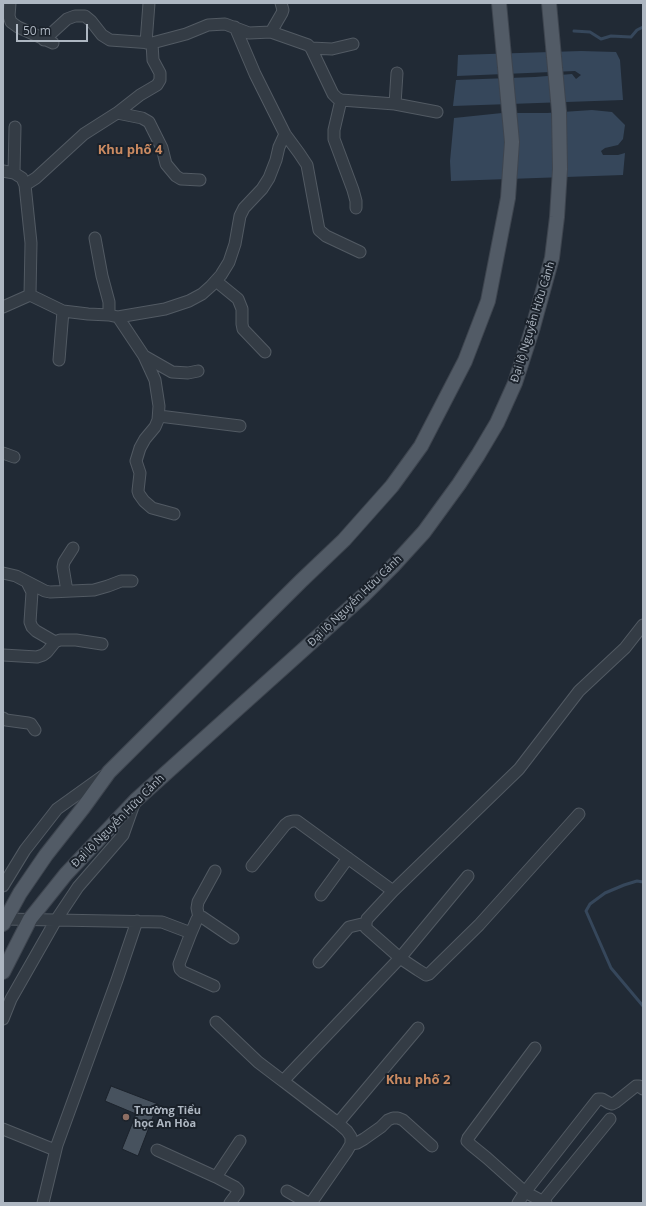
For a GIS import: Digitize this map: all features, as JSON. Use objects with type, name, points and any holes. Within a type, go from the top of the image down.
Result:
[{"type":"main road","points":[[4,921],[20,893],[46,855],[109,772],[344,540],[392,486],[421,446],[465,361],[488,301],[508,198],[512,142],[500,3]]},
{"type":"main road","name":"Đại lộ Nguyễn Hữu Cảnh","points":[[3,972],[30,919],[66,874],[136,800],[363,596],[393,566],[424,532],[459,484],[497,423],[515,383],[534,327],[552,258],[557,217],[560,169],[559,111],[549,3]]},
{"type":"street","points":[[10,3],[9,16],[11,22],[48,41],[67,19],[75,16],[85,16],[102,35],[110,40],[149,43],[186,34],[208,25],[225,24],[249,33],[271,32],[308,45],[311,48],[333,94],[341,100],[395,104],[437,112]]},
{"type":"street","points":[[25,185],[36,178],[84,134],[157,85],[160,80],[160,73],[153,60],[149,43],[149,3]]},
{"type":"street","points":[[271,32],[282,13],[283,10],[281,3]]},
{"type":"street","points":[[235,27],[255,74],[285,134],[307,165],[319,230],[326,236],[360,252]]},
{"type":"street","points":[[311,48],[332,49],[353,44]]},
{"type":"street","points":[[395,104],[397,73]]},
{"type":"street","points":[[341,100],[334,130],[334,138],[353,190],[356,208]]},
{"type":"street","points":[[117,113],[142,118],[149,122],[162,148],[166,164],[176,176],[181,179],[200,180]]},
{"type":"street","points":[[15,127],[8,172],[22,178],[25,185],[31,243],[30,295]]},
{"type":"street","points":[[3,307],[30,295],[63,311],[113,316],[165,309],[189,301],[202,294],[216,281],[229,262],[235,244],[240,216],[244,208],[262,189],[269,178],[276,160],[278,147],[285,134]]},
{"type":"street","points":[[95,238],[102,276],[113,316],[144,356],[156,380],[159,416],[155,427],[140,448],[136,461],[140,473],[138,494],[152,508],[174,514]]},
{"type":"street","points":[[216,281],[238,299],[242,310],[243,329],[265,352]]},
{"type":"street","points":[[59,360],[63,311]]},
{"type":"street","points":[[144,356],[172,372],[188,373],[198,371]]},
{"type":"street","points":[[159,416],[240,426]]},
{"type":"street","points":[[3,453],[14,456]]},
{"type":"street","points":[[67,591],[63,567],[64,562],[73,548]]},
{"type":"street","points":[[3,573],[16,576],[45,591],[94,590],[121,581],[132,581]]},
{"type":"street","points":[[27,582],[32,592],[30,622],[32,627],[55,642]]},
{"type":"street","points":[[579,814],[479,925],[428,974],[426,975],[400,958],[366,928],[368,919],[393,891],[518,769],[579,691],[625,648],[643,625]]},
{"type":"street","points":[[3,655],[37,657],[43,655],[55,642],[60,640],[76,640],[102,644]]},
{"type":"street","points":[[3,718],[6,720],[31,724],[35,730]]},
{"type":"street","points":[[3,886],[25,850],[57,809],[109,772]]},
{"type":"street","points":[[3,1019],[11,999],[56,920],[78,887],[123,835],[136,800]]},
{"type":"street","points":[[252,866],[285,825],[289,822],[297,821],[393,891]]},
{"type":"street","points":[[321,895],[348,858]]},
{"type":"street","points":[[214,986],[183,972],[180,969],[179,964],[197,919],[199,918],[197,908],[198,902],[215,871]]},
{"type":"street","points":[[283,1081],[400,958],[468,876]]},
{"type":"street","points":[[199,918],[202,918],[233,938]]},
{"type":"street","points":[[4,921],[30,919],[162,922],[191,933]]},
{"type":"street","points":[[43,1203],[55,1150],[137,921]]},
{"type":"street","points":[[319,962],[349,927],[366,923]]},
{"type":"street","points":[[216,1022],[258,1062],[338,1123],[351,1137],[347,1151],[311,1203]]},
{"type":"street","points":[[338,1123],[418,1028]]},
{"type":"street","points":[[536,1048],[468,1138],[467,1141],[470,1145],[525,1192],[544,1202],[610,1119]]},
{"type":"street","points":[[518,1203],[598,1099],[602,1098],[612,1104],[636,1086],[643,1089]]},
{"type":"street","points":[[350,1144],[357,1143],[364,1139],[388,1120],[398,1118],[403,1120],[432,1146]]},
{"type":"street","points":[[3,1129],[55,1150]]},
{"type":"street","points":[[216,1177],[240,1141]]},
{"type":"street","points":[[156,1150],[216,1177],[238,1190],[230,1203]]},
{"type":"street","points":[[287,1191],[308,1203]]},
{"type":"water","points":[[581,51],[616,52],[620,60],[623,100],[453,106],[456,80],[572,74],[576,79],[581,75],[575,71],[457,76],[458,55]]},
{"type":"water","points":[[592,110],[612,112],[625,125],[623,139],[618,145],[605,148],[601,151],[603,155],[618,155],[625,153],[623,175],[451,181],[450,161],[454,118],[502,113],[547,113]]},
{"type":"building","points":[[111,1086],[158,1104],[138,1156],[122,1149],[136,1114],[105,1101]]},
{"type":"waterway","points":[[574,31],[590,32],[601,39],[611,36],[631,37],[637,30],[643,27]]},
{"type":"waterway","points":[[643,882],[637,881],[605,893],[590,904],[586,911],[611,968],[643,1006]]},
{"type":"place","name":"Trường Tiểu học An Hòa","points":[[126,1117]]},
{"type":"district","name":"Khu phố 4","points":[[130,150]]},
{"type":"district","name":"Khu phố 2","points":[[418,1080]]}]
